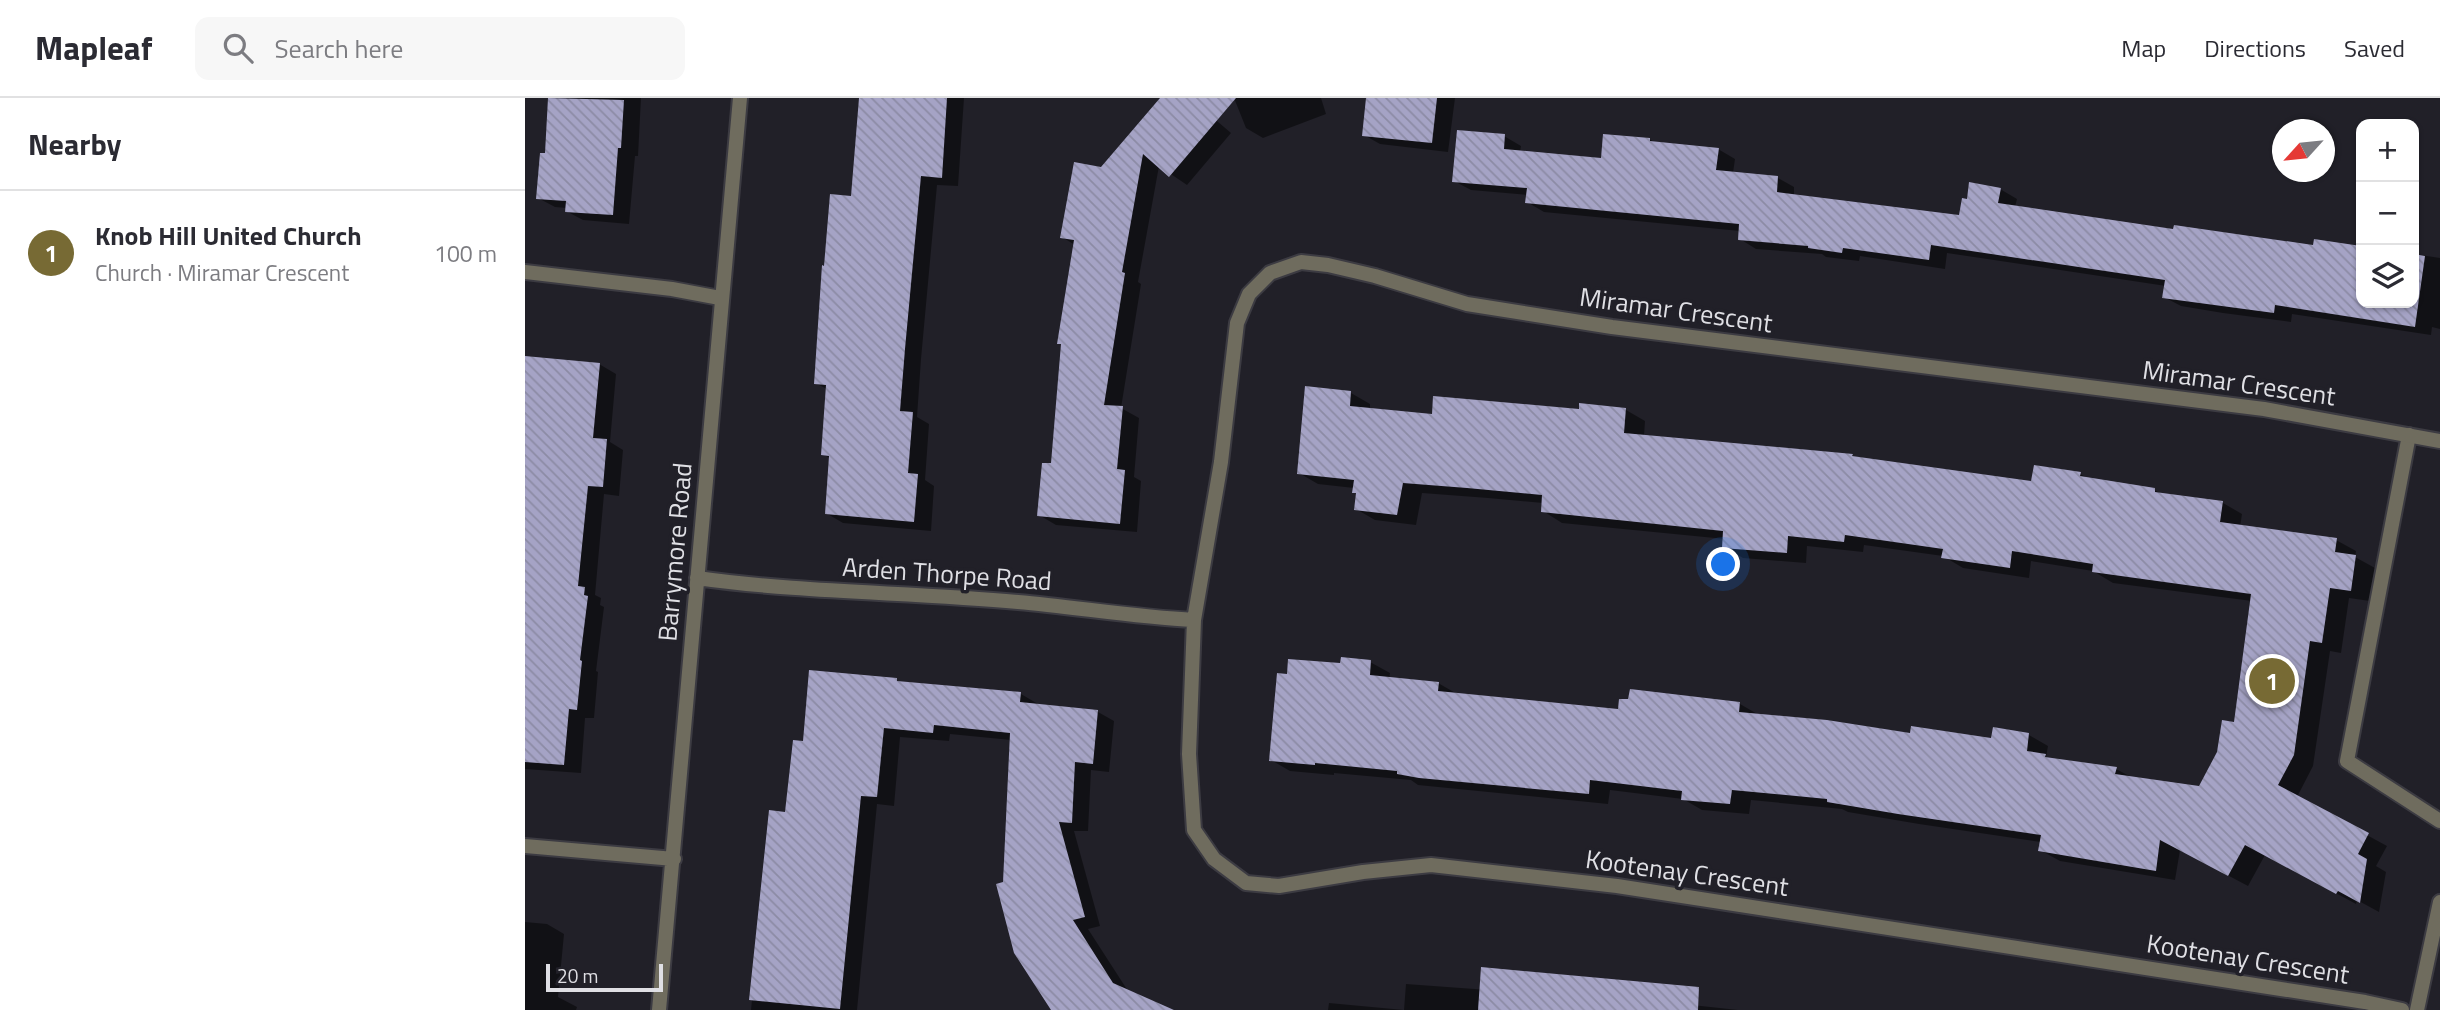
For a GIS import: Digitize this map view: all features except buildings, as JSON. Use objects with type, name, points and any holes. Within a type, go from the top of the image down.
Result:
[{"type":"street","name":"Barrymore Road","points":[[659,1010],[720,298],[740,98]]},
{"type":"street","name":"Miramar Crescent","points":[[1193,620],[1220,462],[1237,323],[1249,293],[1270,273],[1301,262],[1375,276],[1467,304],[1612,327],[2264,409],[2440,441]]},
{"type":"street","points":[[525,271],[672,289],[720,298]]},
{"type":"street","points":[[2409,435],[2347,761],[2440,821]]},
{"type":"street","name":"Arden Thorpe Road","points":[[697,578],[749,585],[1018,602],[1140,617],[1193,620]]},
{"type":"street","name":"Kootenay Crescent","points":[[1193,620],[1189,754],[1194,830],[1214,859],[1245,883],[1279,886],[1363,872],[1431,865],[1617,886],[2351,999],[2402,1010]]},
{"type":"street","points":[[525,846],[674,859]]},
{"type":"street","points":[[2417,1010],[2440,902]]},
{"type":"place","name":"Knob Hill United Church","points":[[2272,681]]}]
